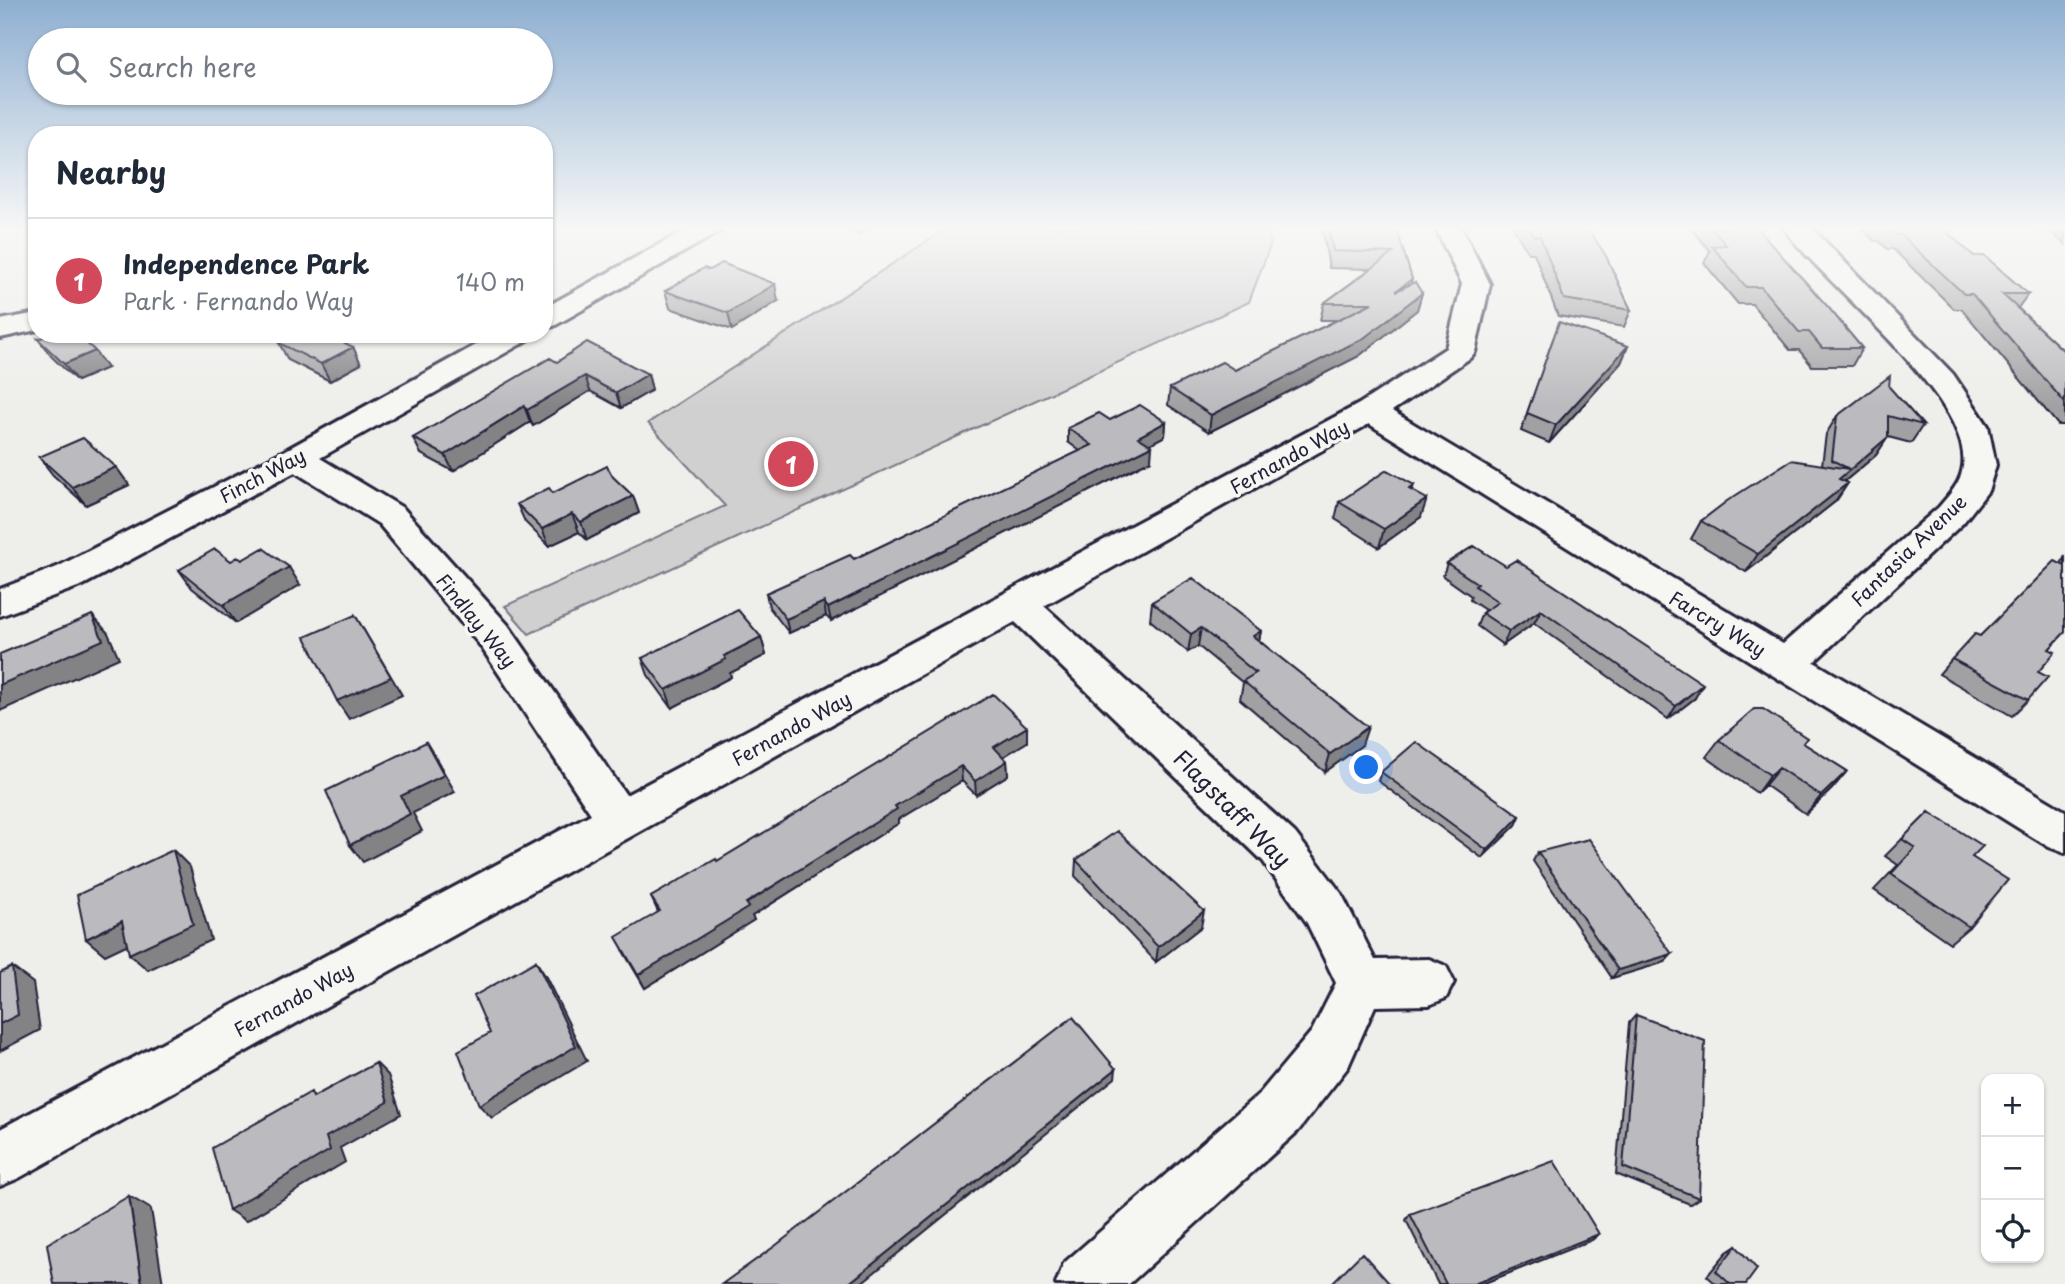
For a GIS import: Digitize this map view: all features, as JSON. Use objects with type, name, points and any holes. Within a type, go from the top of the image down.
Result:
[{"type":"street","points":[[553,315],[603,287]]},
{"type":"street","name":"Fernando Way","points":[[0,1159],[1370,411],[1460,352],[1475,287]]},
{"type":"street","name":"Fantasia Avenue","points":[[1786,664],[1951,515],[1971,491],[1980,465],[1972,426],[1942,380],[1854,287]]},
{"type":"street","points":[[0,329],[28,323]]},
{"type":"street","name":"Finch Way","points":[[0,603],[70,576],[296,457],[502,343]]},
{"type":"street","name":"Farcry Way","points":[[1370,411],[2065,834]]},
{"type":"street","name":"Findlay Way","points":[[296,457],[391,516],[494,635],[620,822]]},
{"type":"street","name":"Flagstaff Way","points":[[1018,603],[1279,847],[1324,908],[1362,983]]},
{"type":"street","points":[[1085,1284],[1279,1112],[1329,1049],[1362,983],[1429,982]]},
{"type":"shaded area","points":[[857,287],[1255,287],[1249,302],[529,634],[505,606],[725,506],[648,423]]},
{"type":"building","points":[[672,287],[770,287],[728,313],[665,291]]},
{"type":"building","points":[[1346,287],[1401,287],[1396,291],[1405,287],[1418,287],[1422,293],[1364,338],[1211,415],[1170,388],[1222,362],[1235,370],[1372,303],[1324,303]]},
{"type":"building","points":[[1559,287],[1620,287],[1631,310],[1564,299]]},
{"type":"building","points":[[1746,287],[1810,287],[1862,348],[1822,348],[1809,332],[1799,332],[1761,287]]},
{"type":"building","points":[[1956,287],[2020,287],[2028,294],[2002,294],[2065,352],[2065,403],[1972,294],[1964,294]]},
{"type":"building","points":[[1559,322],[1628,346],[1556,425],[1527,413]]},
{"type":"building","points":[[587,342],[648,374],[616,393],[585,376],[527,410],[524,406],[445,455],[413,438],[550,358],[557,362]]},
{"type":"building","points":[[42,343],[87,343],[95,351],[64,364]]},
{"type":"building","points":[[279,343],[345,343],[353,347],[321,364]]},
{"type":"building","points":[[1890,376],[1889,387],[1923,425],[1888,416],[1888,437],[1839,479],[1848,483],[1758,554],[1701,521],[1791,460],[1849,469],[1832,460],[1837,416]]},
{"type":"building","points":[[1140,405],[1166,422],[1138,437],[1152,446],[828,608],[824,602],[786,619],[766,593],[850,555],[854,559],[1092,445],[1068,428],[1099,413],[1110,420]]},
{"type":"building","points":[[83,438],[116,467],[72,487],[39,457]]},
{"type":"building","points":[[607,466],[613,477],[633,496],[581,522],[572,514],[542,529],[517,504],[549,488],[553,493]]},
{"type":"building","points":[[1387,470],[1414,485],[1409,489],[1427,499],[1384,529],[1339,502]]},
{"type":"building","points":[[1474,546],[1506,566],[1516,560],[1703,684],[1676,706],[1541,610],[1509,631],[1482,613],[1498,602],[1475,586],[1478,584],[1447,563]]},
{"type":"building","points":[[263,548],[289,567],[223,605],[179,570],[215,549],[231,561],[238,557],[242,560]]},
{"type":"building","points":[[2055,561],[2065,566],[2065,632],[2049,649],[2055,652],[2038,672],[2048,677],[2028,700],[1952,659],[1975,634],[1980,636]]},
{"type":"building","points":[[1193,578],[1261,631],[1253,636],[1368,727],[1330,754],[1243,681],[1256,673],[1201,628],[1191,634],[1152,602]]},
{"type":"building","points":[[738,610],[761,637],[724,656],[726,659],[666,690],[642,658]]},
{"type":"building","points":[[92,615],[103,640],[0,685],[0,654]]},
{"type":"building","points":[[355,615],[391,677],[337,701],[305,637]]},
{"type":"building","points":[[993,694],[1027,727],[994,747],[1007,761],[975,781],[961,766],[746,903],[749,907],[638,975],[616,937],[660,911],[651,897],[716,859],[717,861]]},
{"type":"building","points":[[1754,709],[1763,709],[1807,738],[1803,743],[1847,771],[1821,796],[1779,768],[1770,775],[1719,740]]},
{"type":"building","points":[[426,742],[444,775],[401,796],[410,814],[350,845],[326,791]]},
{"type":"building","points":[[1416,742],[1520,816],[1487,850],[1381,772]]},
{"type":"building","points":[[1929,812],[1983,846],[1972,857],[2008,880],[1969,927],[1891,874],[1915,848],[1902,839]]},
{"type":"building","points":[[1117,831],[1204,911],[1158,947],[1076,860]]},
{"type":"building","points":[[1589,839],[1672,954],[1618,970],[1538,852]]},
{"type":"building","points":[[173,850],[193,924],[129,954],[122,921],[86,939],[77,895]]},
{"type":"building","points":[[536,961],[576,1046],[479,1105],[458,1051],[490,1033],[474,996]]},
{"type":"building","points":[[12,967],[18,1015],[0,1024],[0,973]]},
{"type":"building","points":[[1636,1015],[1705,1041],[1699,1198],[1623,1167]]},
{"type":"building","points":[[1073,1017],[1116,1069],[848,1284],[722,1284],[775,1246]]},
{"type":"building","points":[[376,1063],[388,1102],[326,1137],[330,1150],[229,1210],[212,1148],[311,1092],[313,1097]]},
{"type":"building","points":[[1554,1161],[1599,1234],[1474,1284],[1446,1284],[1410,1214]]},
{"type":"building","points":[[129,1196],[142,1284],[54,1284],[47,1244]]},
{"type":"building","points":[[1736,1246],[1757,1269],[1746,1284],[1730,1284],[1716,1271]]},
{"type":"building","points":[[1362,1253],[1390,1284],[1331,1284]]},
{"type":"place","name":"Independence Park","points":[[791,464]]}]
